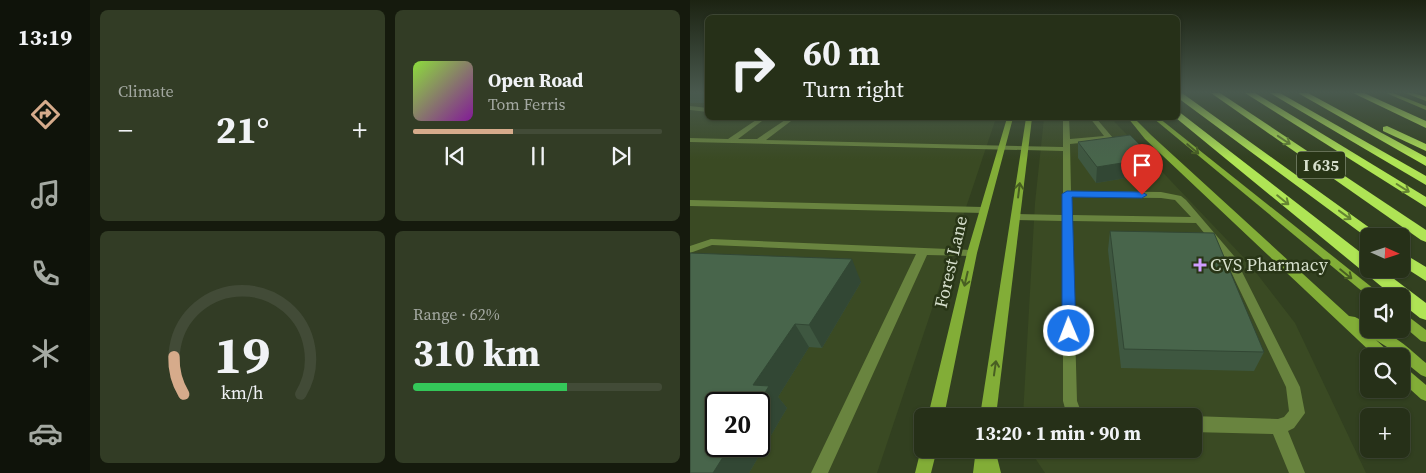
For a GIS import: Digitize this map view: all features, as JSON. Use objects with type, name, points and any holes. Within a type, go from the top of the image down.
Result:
[{"type":"highway","points":[[1207,115],[1363,228]]},
{"type":"highway","name":"I 635","points":[[1247,115],[1426,237]]},
{"type":"highway","points":[[1285,115],[1426,203]]},
{"type":"highway","points":[[1313,115],[1426,180]]},
{"type":"highway","points":[[1342,115],[1426,162]]},
{"type":"highway","points":[[1358,115],[1426,148]]},
{"type":"highway","points":[[1405,115],[1426,125]]},
{"type":"highway","points":[[1412,115],[1426,120]]},
{"type":"highway","points":[[1180,116],[1360,260]]},
{"type":"highway","points":[[1410,263],[1426,275]]},
{"type":"highway","points":[[1383,278],[1426,312]]},
{"type":"main road","name":"Forest Lane","points":[[938,408],[972,253],[1000,147],[1009,120]]},
{"type":"main road","points":[[989,408],[1029,120]]},
{"type":"main road","points":[[1132,120],[1375,348]]},
{"type":"main road","points":[[1158,120],[1365,288]]},
{"type":"main road","points":[[1337,312],[1392,343],[1426,371]]},
{"type":"main road","points":[[1410,324],[1426,337]]},
{"type":"main road","points":[[1410,380],[1426,394]]},
{"type":"main road","points":[[923,473],[927,458]]},
{"type":"main road","points":[[980,473],[984,458]]},
{"type":"main road","points":[[989,458],[993,473]]},
{"type":"lane","points":[[730,141],[760,120]]},
{"type":"lane","points":[[760,142],[789,120]]},
{"type":"lane","points":[[1066,120],[1070,401],[1072,408]]},
{"type":"lane","points":[[690,140],[1024,148],[1066,146],[1109,138],[1094,120]]},
{"type":"lane","points":[[1067,194],[1170,196],[1183,202],[1229,256],[1293,386],[1297,413],[1289,423],[1278,427],[1202,424]]},
{"type":"lane","points":[[690,203],[983,210]]},
{"type":"lane","points":[[1016,217],[1198,220]]},
{"type":"lane","points":[[690,250],[711,242],[972,253]]},
{"type":"lane","points":[[819,473],[924,251]]},
{"type":"lane","points":[[1278,427],[1297,473]]},
{"type":"shaded area","points":[[690,115],[705,115],[705,120],[995,120],[877,473],[690,473]]},
{"type":"shaded area","points":[[1044,120],[1113,120],[1247,261],[1295,323],[1366,473],[1045,473],[1035,458],[1202,458],[1202,408],[1023,408],[1035,203]]},
{"type":"building","points":[[1130,135],[1153,158],[1097,167],[1078,142]]},
{"type":"building","name":"CVS Pharmacy","points":[[1110,231],[1214,233],[1264,352],[1124,349]]},
{"type":"building","points":[[690,253],[852,259],[809,325],[795,324],[753,385],[769,386],[765,392],[705,392],[705,457],[723,457],[713,473],[690,473]]},
{"type":"place","name":"CVS Pharmacy","points":[[1200,265]]},
{"type":"route","points":[[1069,331],[1067,194],[1142,195]]}]
